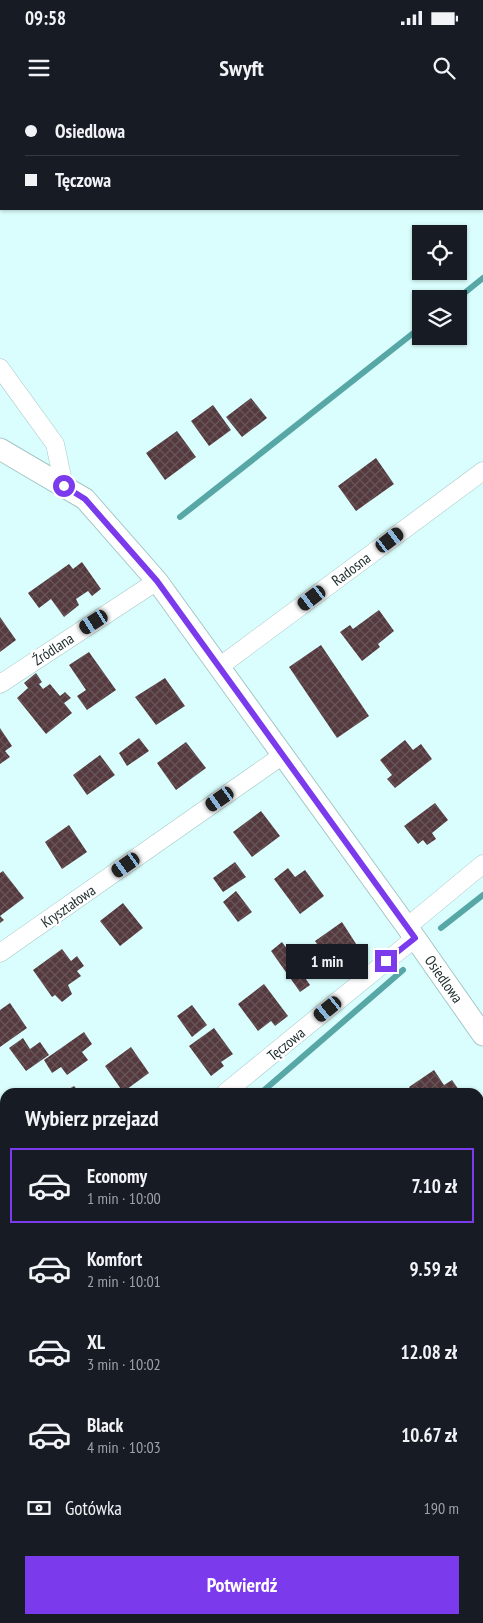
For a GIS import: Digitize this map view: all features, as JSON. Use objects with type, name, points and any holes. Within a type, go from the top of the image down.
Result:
[{"type":"street","points":[[0,368],[55,444],[64,486]]},
{"type":"street","name":"Osiedlowa","points":[[0,449],[85,499],[157,581],[411,932],[483,1035]]},
{"type":"street","name":"Radosna","points":[[219,667],[483,470]]},
{"type":"street","name":"Źródlana","points":[[0,684],[157,581]]},
{"type":"street","name":"Kryształowa","points":[[0,953],[283,755]]},
{"type":"street","points":[[411,932],[483,864]]},
{"type":"street","name":"Tęczowa","points":[[231,1088],[411,932]]},
{"type":"building","points":[[251,398],[267,418],[242,437],[226,417]]},
{"type":"building","points":[[213,405],[231,430],[209,446],[191,421]]},
{"type":"building","points":[[177,431],[196,457],[165,480],[146,453]]},
{"type":"building","points":[[376,458],[394,484],[356,511],[338,486]]},
{"type":"building","points":[[82,562],[101,589],[92,596],[88,591],[76,599],[79,605],[64,617],[51,599],[39,608],[28,593],[69,564],[73,569]]},
{"type":"building","points":[[379,610],[394,631],[378,644],[380,647],[362,661],[340,632],[350,625],[353,629]]},
{"type":"building","points":[[0,617],[16,640],[0,652]]},
{"type":"building","points":[[321,645],[369,716],[337,738],[289,667]]},
{"type":"building","points":[[89,652],[116,690],[87,710],[77,696],[86,690],[69,665]]},
{"type":"building","points":[[36,673],[42,682],[39,684],[43,689],[50,684],[60,696],[65,692],[71,698],[64,703],[72,713],[46,734],[17,698],[28,688],[24,683]]},
{"type":"building","points":[[165,678],[185,706],[156,725],[135,697]]},
{"type":"building","points":[[0,728],[12,746],[5,751],[10,757],[0,764]]},
{"type":"building","points":[[139,738],[149,751],[127,766],[119,753]]},
{"type":"building","points":[[405,740],[413,750],[421,744],[432,759],[395,788],[387,779],[392,775],[380,760]]},
{"type":"building","points":[[186,742],[206,768],[176,790],[157,763]]},
{"type":"building","points":[[100,755],[115,775],[87,795],[73,775]]},
{"type":"building","points":[[435,803],[448,820],[432,833],[436,839],[427,845],[423,840],[418,844],[404,826]]},
{"type":"building","points":[[261,811],[280,836],[252,857],[233,832]]},
{"type":"building","points":[[69,825],[87,852],[62,869],[45,842]]},
{"type":"building","points":[[235,862],[246,877],[223,892],[213,878]]},
{"type":"building","points":[[288,868],[295,877],[305,870],[324,896],[300,914],[274,879]]},
{"type":"building","points":[[3,871],[24,898],[0,916],[0,873]]},
{"type":"building","points":[[236,891],[252,912],[238,922],[223,902]]},
{"type":"building","points":[[123,903],[143,928],[120,946],[100,921]]},
{"type":"building","points":[[342,922],[360,950],[333,968],[315,941]]},
{"type":"building","points":[[282,942],[297,962],[291,968],[294,972],[299,969],[310,985],[300,992],[271,951]]},
{"type":"building","points":[[62,949],[71,961],[77,956],[84,966],[77,971],[81,976],[68,985],[72,994],[62,1002],[55,995],[52,997],[33,970]]},
{"type":"building","points":[[264,984],[288,1016],[275,1026],[271,1021],[258,1031],[238,1004]]},
{"type":"building","points":[[10,1003],[27,1028],[0,1047],[0,1010]]},
{"type":"building","points":[[192,1005],[207,1025],[192,1037],[177,1016]]},
{"type":"building","points":[[214,1028],[233,1054],[221,1062],[224,1066],[211,1076],[189,1046]]},
{"type":"building","points":[[84,1032],[92,1044],[82,1052],[88,1060],[67,1075],[61,1067],[52,1073],[44,1060]]},
{"type":"building","points":[[23,1038],[30,1049],[40,1042],[49,1055],[26,1071],[9,1048]]},
{"type":"building","points":[[131,1047],[149,1073],[128,1088],[120,1088],[105,1066]]},
{"type":"building","points":[[434,1070],[444,1085],[452,1080],[458,1088],[410,1088]]},
{"type":"waterway","points":[[467,291],[483,278]]},
{"type":"waterway","points":[[180,517],[412,334]]},
{"type":"waterway","points":[[441,928],[483,895]]},
{"type":"waterway","points":[[267,1088],[403,970]]},
{"type":"route","points":[[64,486],[85,499],[157,581],[415,938],[386,961]]}]
